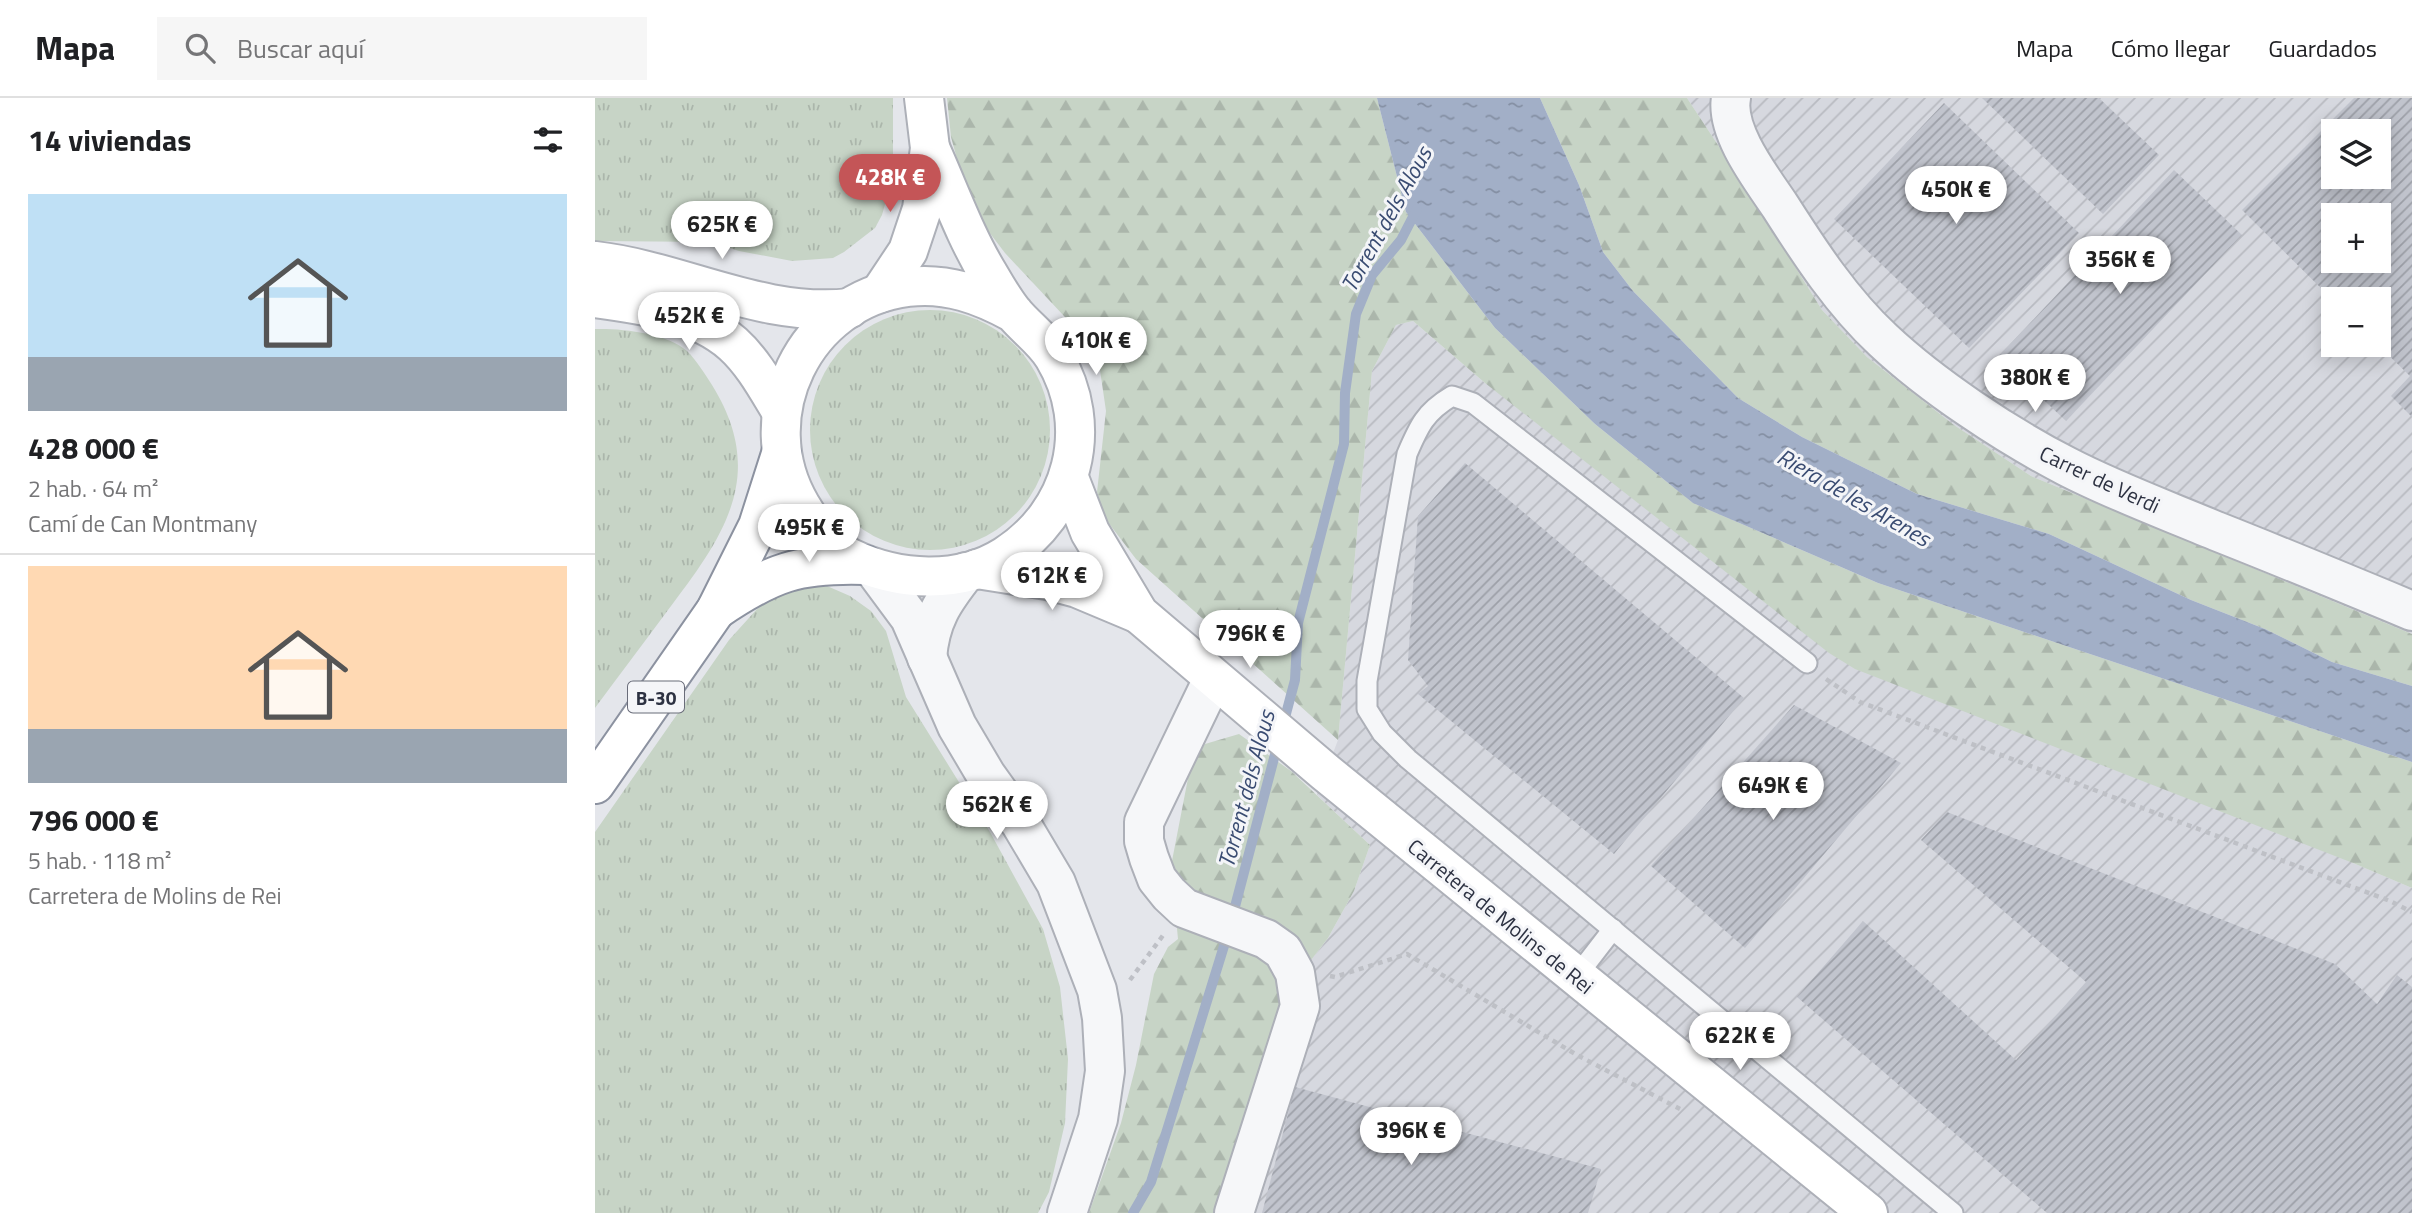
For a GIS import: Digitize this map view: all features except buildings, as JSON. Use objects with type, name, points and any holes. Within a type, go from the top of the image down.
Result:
[{"type":"main road","points":[[924,98],[930,148],[922,209],[916,232],[898,268],[865,300],[834,319],[809,346],[788,384],[781,411],[781,454],[786,477],[813,527],[846,556],[869,566],[923,577],[971,571],[1001,559],[1034,533],[1060,499],[1069,478],[1075,419],[1064,375],[1038,336],[1014,313],[987,271],[930,148]]},
{"type":"main road","points":[[595,261],[637,267],[745,300],[781,307],[829,310],[909,287],[935,287],[969,292],[1014,313]]},
{"type":"main road","points":[[595,299],[670,312],[710,329],[733,344],[747,360],[781,411]]},
{"type":"main road","name":"B-30","points":[[595,784],[716,610],[758,526],[781,454]]},
{"type":"main road","name":"Carretera de Molins de Rei","points":[[1069,478],[1090,532],[1139,614],[1325,772],[1868,1213]]},
{"type":"main road","name":"B-30","points":[[716,610],[771,576],[791,570],[832,564],[869,566]]},
{"type":"main road","name":"Carretera de Molins de Rei","points":[[971,571],[1047,580],[1077,588],[1139,614]]},
{"type":"street","name":"Carrer de Verdi","points":[[1731,98],[1729,107],[1738,138],[1755,169],[1812,255],[1883,340],[1931,378],[2009,432],[2066,466],[2117,490],[2412,611]]},
{"type":"street","points":[[869,566],[909,618],[957,726],[1056,883],[1097,990],[1102,1018],[1105,1071],[1098,1119],[1067,1213]]},
{"type":"street","points":[[927,658],[929,633],[944,599],[971,571]]},
{"type":"street","points":[[1213,679],[1144,822],[1144,841],[1157,879],[1184,908],[1266,939],[1283,951],[1295,974],[1300,1006],[1234,1213]]},
{"type":"lane","points":[[1807,663],[1473,403],[1452,396],[1436,405],[1421,421],[1407,454],[1367,681],[1367,709],[1382,733],[1408,759],[1953,1213]]},
{"type":"lane","points":[[1576,977],[1613,929]]},
{"type":"path","points":[[1807,663],[1835,687],[1860,702],[2390,901],[2412,912]]},
{"type":"path","points":[[1102,1018],[1184,908]]},
{"type":"path","points":[[1292,967],[1335,977],[1407,954],[1577,1055],[1682,1110]]},
{"type":"shaded area","points":[[1687,98],[2412,98],[2412,634],[2031,476],[1954,425],[1867,357],[1822,310]]},
{"type":"shaded area","points":[[1413,321],[1485,383],[2353,863],[2412,888],[2412,1213],[1222,1213],[1285,994],[1328,938],[1354,891],[1370,845],[1317,795],[1338,740],[1372,371],[1396,325]]},
{"type":"green space","points":[[595,98],[893,98],[893,176],[882,215],[875,228],[833,258],[792,261],[739,251],[712,242],[595,241]]},
{"type":"green space","points":[[947,98],[1377,98],[1406,212],[1495,328],[1595,424],[1693,503],[1878,583],[2412,762],[2412,888],[1855,669],[1829,653],[1485,383],[1413,321],[1396,325],[1372,371],[1338,740],[1136,559],[1104,517],[1097,492],[1106,411],[1100,370],[1078,331],[1005,253],[976,215],[951,137]]},
{"type":"green space","points":[[1540,98],[1687,98],[1822,310],[1867,357],[1954,425],[2031,476],[2412,634],[2412,686],[2332,662],[2265,629],[2191,600],[2049,534],[1917,494],[1802,437],[1738,398],[1633,291],[1603,252],[1579,185]]},
{"type":"green space","points":[[930,310],[953,312],[976,319],[997,330],[1015,345],[1030,363],[1041,384],[1048,407],[1048,453],[1041,476],[1030,497],[1015,515],[997,530],[976,541],[953,548],[930,550],[907,548],[884,541],[863,530],[845,515],[830,497],[819,476],[812,453],[810,430],[812,407],[819,384],[830,363],[845,345],[863,330],[884,319],[907,312]]},
{"type":"green space","points":[[595,329],[617,329],[656,336],[687,351],[712,385],[728,417],[737,448],[737,476],[732,504],[706,556],[595,708]]},
{"type":"green space","points":[[796,586],[827,586],[850,596],[871,611],[886,631],[906,697],[990,832],[1043,929],[1060,987],[1068,1059],[1065,1123],[1049,1192],[1038,1213],[595,1213],[595,832],[729,640],[757,609],[775,595]]},
{"type":"green space","points":[[1239,734],[1291,771],[1370,845],[1354,891],[1328,938],[1285,994],[1222,1213],[1089,1213],[1121,1123],[1136,1065],[1154,974],[1168,947],[1178,939],[1171,866],[1190,768],[1205,744]]},
{"type":"water","name":"Riera de les Arenes","points":[[1377,98],[1540,98],[1579,185],[1603,252],[1633,291],[1738,398],[1802,437],[1917,494],[2049,534],[2191,600],[2265,629],[2332,662],[2412,686],[2412,762],[1878,583],[1693,503],[1595,424],[1495,328],[1406,212]]},
{"type":"waterway","name":"Torrent dels Alous","points":[[1283,725],[1295,680],[1298,623],[1344,444],[1345,393],[1356,314],[1372,275],[1401,240],[1417,209]]},
{"type":"waterway","name":"Torrent dels Alous","points":[[1232,918],[1278,743]]},
{"type":"waterway","name":"Torrent dels Alous","points":[[1133,1213],[1151,1182],[1228,933]]}]
